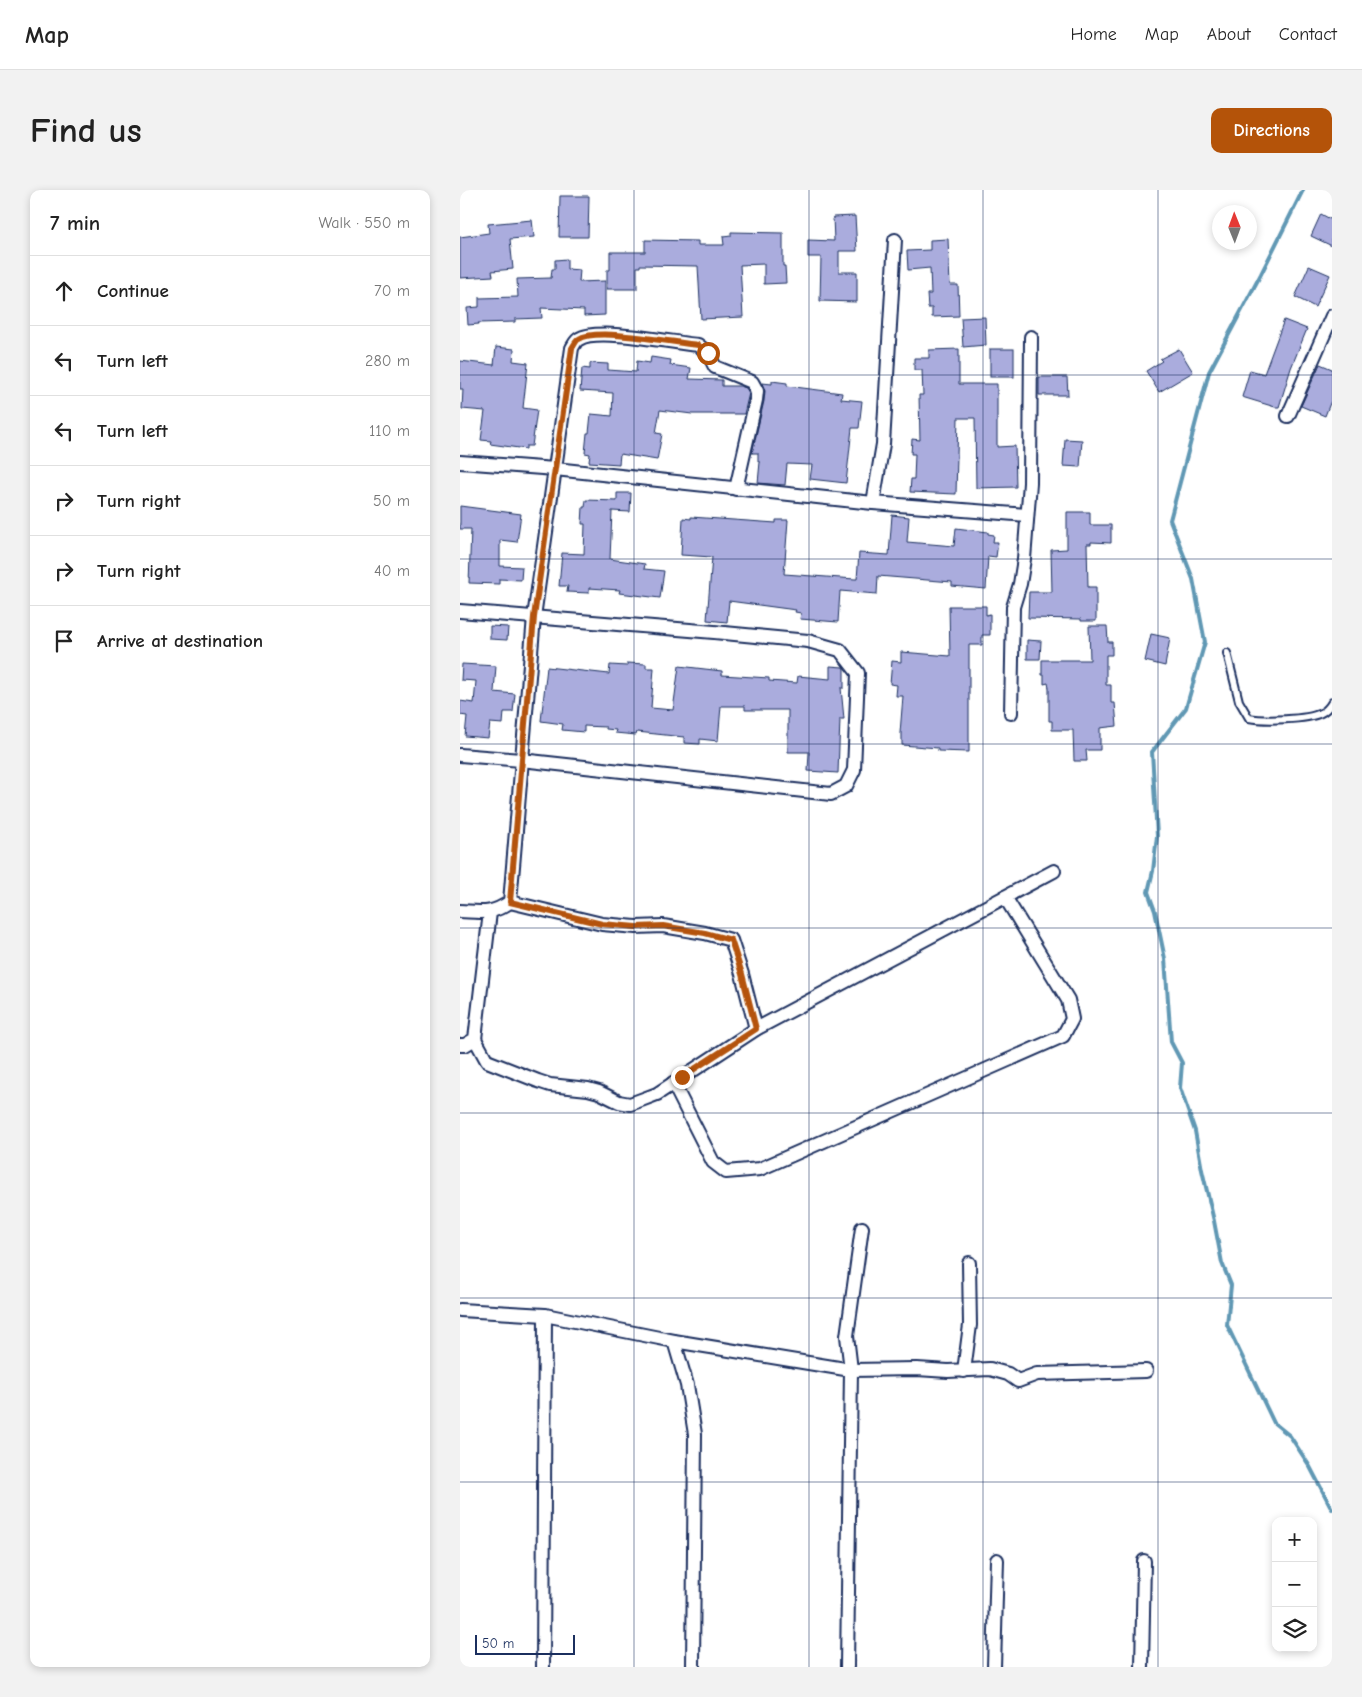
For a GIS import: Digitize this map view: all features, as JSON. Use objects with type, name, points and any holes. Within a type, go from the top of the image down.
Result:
[{"type":"street","points":[[873,503],[883,444],[895,240]]},
{"type":"street","points":[[1288,416],[1332,316]]},
{"type":"street","points":[[510,902],[534,617],[572,348],[579,339],[591,335],[615,335],[698,345],[708,353],[715,367],[752,382],[757,390],[756,400],[736,489]]},
{"type":"street","points":[[1011,713],[1014,608],[1024,559],[1030,483],[1031,337]]},
{"type":"street","points":[[460,462],[555,469],[873,503],[1027,514]]},
{"type":"street","points":[[460,611],[808,641],[840,650],[858,673],[854,770],[846,786],[831,794],[460,755]]},
{"type":"street","points":[[490,912],[475,1039],[487,1061],[550,1085],[588,1089],[619,1102],[630,1104],[657,1094],[756,1029],[1054,871]]},
{"type":"street","points":[[673,1083],[713,1162],[726,1172],[760,1169],[1063,1036],[1072,1020],[1072,1010],[1068,1000],[1005,897]]},
{"type":"street","points":[[460,911],[490,912],[510,902],[602,924],[636,927],[663,926],[705,933],[731,940],[756,1029]]},
{"type":"street","points":[[460,1046],[475,1039]]},
{"type":"street","points":[[847,1667],[851,1370],[847,1336],[862,1228]]},
{"type":"street","points":[[964,1371],[970,1325],[969,1262]]},
{"type":"street","points":[[460,1310],[545,1315],[674,1341],[851,1370],[917,1369],[964,1371],[990,1369],[1008,1374],[1018,1381],[1036,1374],[1146,1371]]},
{"type":"street","points":[[543,1667],[545,1315]]},
{"type":"street","points":[[674,1341],[687,1385],[695,1434],[693,1667]]},
{"type":"street","points":[[994,1667],[996,1560]]},
{"type":"street","points":[[1142,1667],[1144,1561]]},
{"type":"lane","points":[[1227,653],[1239,701],[1249,718],[1261,721],[1286,720],[1320,714],[1332,702]]},
{"type":"building","points":[[560,196],[589,196],[588,237],[559,237]]},
{"type":"building","points":[[1321,214],[1332,220],[1332,246],[1311,236]]},
{"type":"building","points":[[855,216],[857,251],[839,251],[839,272],[857,272],[857,302],[820,301],[821,257],[808,257],[808,240],[834,241],[833,217]]},
{"type":"building","points":[[532,220],[534,237],[510,239],[513,269],[492,271],[493,276],[460,278],[460,237],[489,233],[488,224]]},
{"type":"building","points":[[731,232],[783,233],[783,266],[785,266],[786,283],[764,284],[764,264],[740,265],[743,317],[701,319],[698,266],[640,265],[640,267],[637,267],[637,289],[607,289],[607,270],[610,270],[610,252],[645,252],[645,240],[698,241],[698,245],[724,245],[723,237],[731,236]]},
{"type":"building","points":[[948,239],[950,285],[958,285],[959,316],[932,317],[932,308],[928,308],[927,294],[931,294],[930,268],[908,270],[907,251],[930,250],[930,240]]},
{"type":"building","points":[[567,259],[567,269],[580,270],[579,282],[605,281],[605,315],[584,316],[584,310],[541,308],[542,318],[515,319],[515,322],[468,325],[467,308],[479,307],[479,298],[518,297],[517,279],[551,278],[552,269],[555,269],[555,260]]},
{"type":"building","points":[[1309,266],[1330,275],[1315,307],[1295,297]]},
{"type":"building","points":[[985,317],[986,345],[963,347],[961,318]]},
{"type":"building","points":[[1284,320],[1307,329],[1291,368],[1279,407],[1242,397],[1250,370],[1264,374]]},
{"type":"building","points":[[496,347],[514,349],[513,361],[528,363],[523,408],[537,410],[532,446],[526,446],[526,449],[490,444],[491,441],[481,440],[485,411],[462,409],[463,389],[460,389],[460,361],[494,365]]},
{"type":"building","points":[[959,349],[959,384],[997,384],[997,447],[1015,446],[1016,487],[976,488],[975,418],[958,418],[956,494],[910,492],[911,479],[914,479],[915,454],[911,454],[912,439],[920,440],[919,395],[923,395],[922,370],[914,370],[914,358],[929,358],[929,350]]},
{"type":"building","points":[[990,349],[1014,349],[1014,377],[990,377]]},
{"type":"building","points":[[1179,349],[1193,372],[1159,392],[1146,371],[1162,361],[1160,359]]},
{"type":"building","points":[[651,357],[671,360],[670,365],[691,368],[689,379],[722,380],[722,386],[746,388],[749,393],[744,414],[692,414],[660,410],[656,433],[662,434],[657,460],[620,454],[619,464],[589,462],[590,454],[585,453],[591,414],[612,416],[613,393],[580,391],[582,368],[590,369],[590,363],[608,364],[608,370],[636,372],[637,361],[650,363]]},
{"type":"building","points":[[1320,364],[1332,369],[1332,398],[1325,416],[1301,406]]},
{"type":"building","points":[[1039,377],[1067,377],[1068,395],[1039,395]]},
{"type":"building","points":[[772,381],[787,383],[787,386],[842,393],[841,399],[862,401],[859,428],[852,428],[846,483],[810,479],[812,465],[787,464],[785,485],[758,483],[760,462],[758,462],[758,453],[752,453],[764,401],[765,391],[762,383],[772,384]]},
{"type":"building","points":[[1065,439],[1082,440],[1080,467],[1063,466]]},
{"type":"building","points":[[617,493],[631,493],[630,512],[612,511],[610,559],[645,564],[644,569],[664,571],[660,598],[619,593],[620,590],[589,588],[589,593],[567,592],[568,586],[559,586],[562,553],[584,554],[585,524],[582,524],[583,507],[585,507],[586,500],[617,501]]},
{"type":"building","points":[[460,506],[521,514],[517,542],[500,540],[500,566],[522,567],[521,580],[499,579],[499,584],[469,583],[471,529],[460,529]]},
{"type":"building","points":[[1067,512],[1090,512],[1090,525],[1111,525],[1111,543],[1091,542],[1091,544],[1087,544],[1088,587],[1096,587],[1096,621],[1028,618],[1029,592],[1052,592],[1051,550],[1067,549]]},
{"type":"building","points":[[892,515],[909,517],[907,542],[954,546],[956,528],[988,532],[988,534],[994,535],[993,542],[998,542],[996,557],[988,556],[986,589],[952,586],[952,582],[878,576],[877,594],[840,591],[838,622],[800,619],[801,613],[795,612],[796,610],[729,601],[727,622],[707,620],[712,557],[681,555],[683,518],[776,523],[776,520],[788,520],[784,574],[857,579],[859,553],[889,555]]},
{"type":"building","points":[[949,606],[986,606],[986,615],[990,614],[990,635],[982,635],[982,645],[969,645],[969,752],[938,751],[938,748],[902,745],[902,733],[900,733],[903,696],[896,696],[897,685],[890,684],[892,661],[901,662],[901,652],[950,656]]},
{"type":"building","points":[[490,626],[508,627],[507,640],[490,639]]},
{"type":"building","points":[[1089,626],[1107,626],[1108,642],[1112,642],[1112,655],[1106,655],[1106,685],[1111,685],[1111,703],[1115,703],[1117,726],[1100,728],[1100,750],[1086,750],[1087,761],[1074,761],[1073,730],[1052,730],[1052,721],[1049,721],[1049,688],[1048,683],[1044,684],[1042,660],[1090,660]]},
{"type":"building","points":[[1151,634],[1170,638],[1165,666],[1145,661]]},
{"type":"building","points":[[1027,640],[1041,641],[1040,659],[1027,659]]},
{"type":"building","points":[[627,663],[646,664],[646,668],[654,668],[651,708],[673,710],[679,666],[722,671],[722,675],[769,678],[769,681],[797,683],[798,676],[830,679],[830,666],[843,667],[844,688],[841,688],[844,719],[840,719],[838,773],[808,771],[809,752],[788,752],[788,710],[745,710],[745,706],[721,706],[718,741],[700,739],[700,744],[684,743],[684,737],[637,732],[636,735],[615,733],[616,730],[606,729],[606,727],[584,726],[584,732],[562,730],[563,724],[541,721],[547,667],[609,674],[610,665],[627,666]]},
{"type":"building","points":[[462,664],[496,666],[494,692],[515,694],[513,712],[504,712],[503,724],[490,723],[488,738],[465,736],[467,716],[460,715],[460,701],[474,703],[476,681],[461,680]]},
{"type":"waterway","points":[[1303,190],[1209,372],[1170,520],[1193,579],[1205,642],[1186,708],[1152,752],[1157,836],[1153,871],[1148,892],[1155,911],[1165,959],[1171,1042],[1182,1063],[1180,1088],[1195,1131],[1222,1263],[1231,1285],[1227,1325],[1274,1423],[1290,1436],[1309,1465],[1332,1509]]},
{"type":"route","points":[[682,1077],[756,1029],[731,940],[705,933],[663,926],[636,927],[602,924],[510,902],[534,617],[572,348],[579,339],[591,335],[615,335],[698,345],[708,353]]}]
